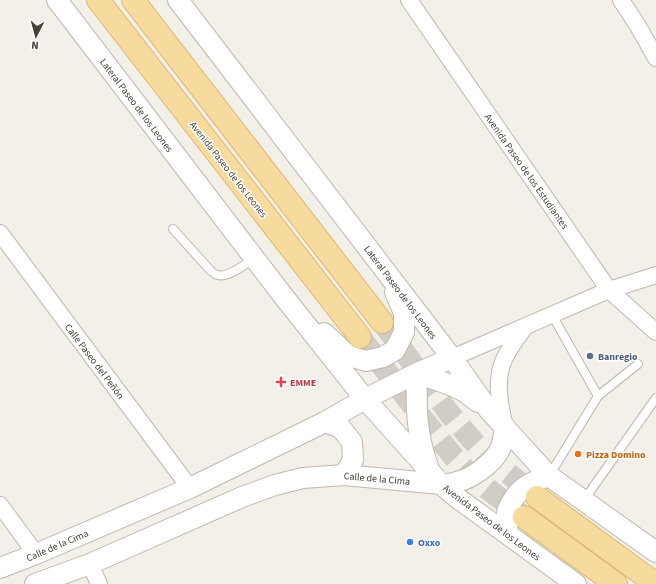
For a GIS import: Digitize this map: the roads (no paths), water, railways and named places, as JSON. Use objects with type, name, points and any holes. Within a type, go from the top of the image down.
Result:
[{"type":"main road","name":"Avenida Paseo de los Leones","points":[[98,0],[360,337]]},
{"type":"main road","points":[[133,0],[382,322]]},
{"type":"main road","points":[[537,497],[656,584]]},
{"type":"main road","points":[[524,517],[616,584]]},
{"type":"street","name":"Lateral Paseo de los Leones","points":[[57,0],[284,297],[365,399]]},
{"type":"street","name":"Lateral Paseo de los Leones","points":[[178,0],[452,358],[488,409],[549,476],[656,552]]},
{"type":"street","name":"Avenida Paseo de los Estudiantes","points":[[409,0],[609,290],[656,332]]},
{"type":"street","points":[[621,0],[656,58]]},
{"type":"street","name":"Calle Paseo del Peñón","points":[[0,233],[190,488]]},
{"type":"street","points":[[284,297],[349,356],[366,360],[383,357],[395,350],[404,332],[404,313],[398,297],[368,248]]},
{"type":"street","name":"Calle de la Cima","points":[[0,568],[190,488],[325,422],[365,399],[416,373],[609,290],[656,275]]},
{"type":"street","name":"Calle de la Cima","points":[[35,584],[90,564],[242,497],[274,485],[303,478],[344,475],[436,479],[456,483],[469,478],[491,461],[499,451],[505,427],[499,395],[499,376],[503,362],[512,345],[526,326]]},
{"type":"street","points":[[436,479],[423,453],[417,423],[416,373],[453,386],[465,392],[488,409]]},
{"type":"street","name":"Avenida Paseo de los Leones","points":[[365,399],[436,479],[456,497],[576,584]]},
{"type":"street","points":[[325,422],[341,428],[352,442],[353,460],[344,475]]},
{"type":"street","points":[[508,534],[508,508],[515,497],[523,488],[532,482],[549,476]]},
{"type":"street","points":[[0,505],[36,554]]},
{"type":"street","points":[[90,564],[99,584]]},
{"type":"lane","points":[[173,229],[210,270],[217,275],[225,275],[235,271],[254,258]]},
{"type":"lane","points":[[552,315],[598,396]]},
{"type":"lane","points":[[549,476],[598,396],[638,364]]},
{"type":"lane","points":[[584,500],[656,398]]},
{"type":"tunnel","points":[[382,322],[449,413],[472,440],[487,456],[537,497]]},
{"type":"tunnel","points":[[360,337],[453,456],[468,472],[524,517]]},
{"type":"place","name":"Banregio","points":[[590,356]]},
{"type":"place","name":"EMME","points":[[281,382]]},
{"type":"place","name":"Pizza Domino","points":[[578,454]]},
{"type":"place","name":"Oxxo","points":[[410,542]]}]
